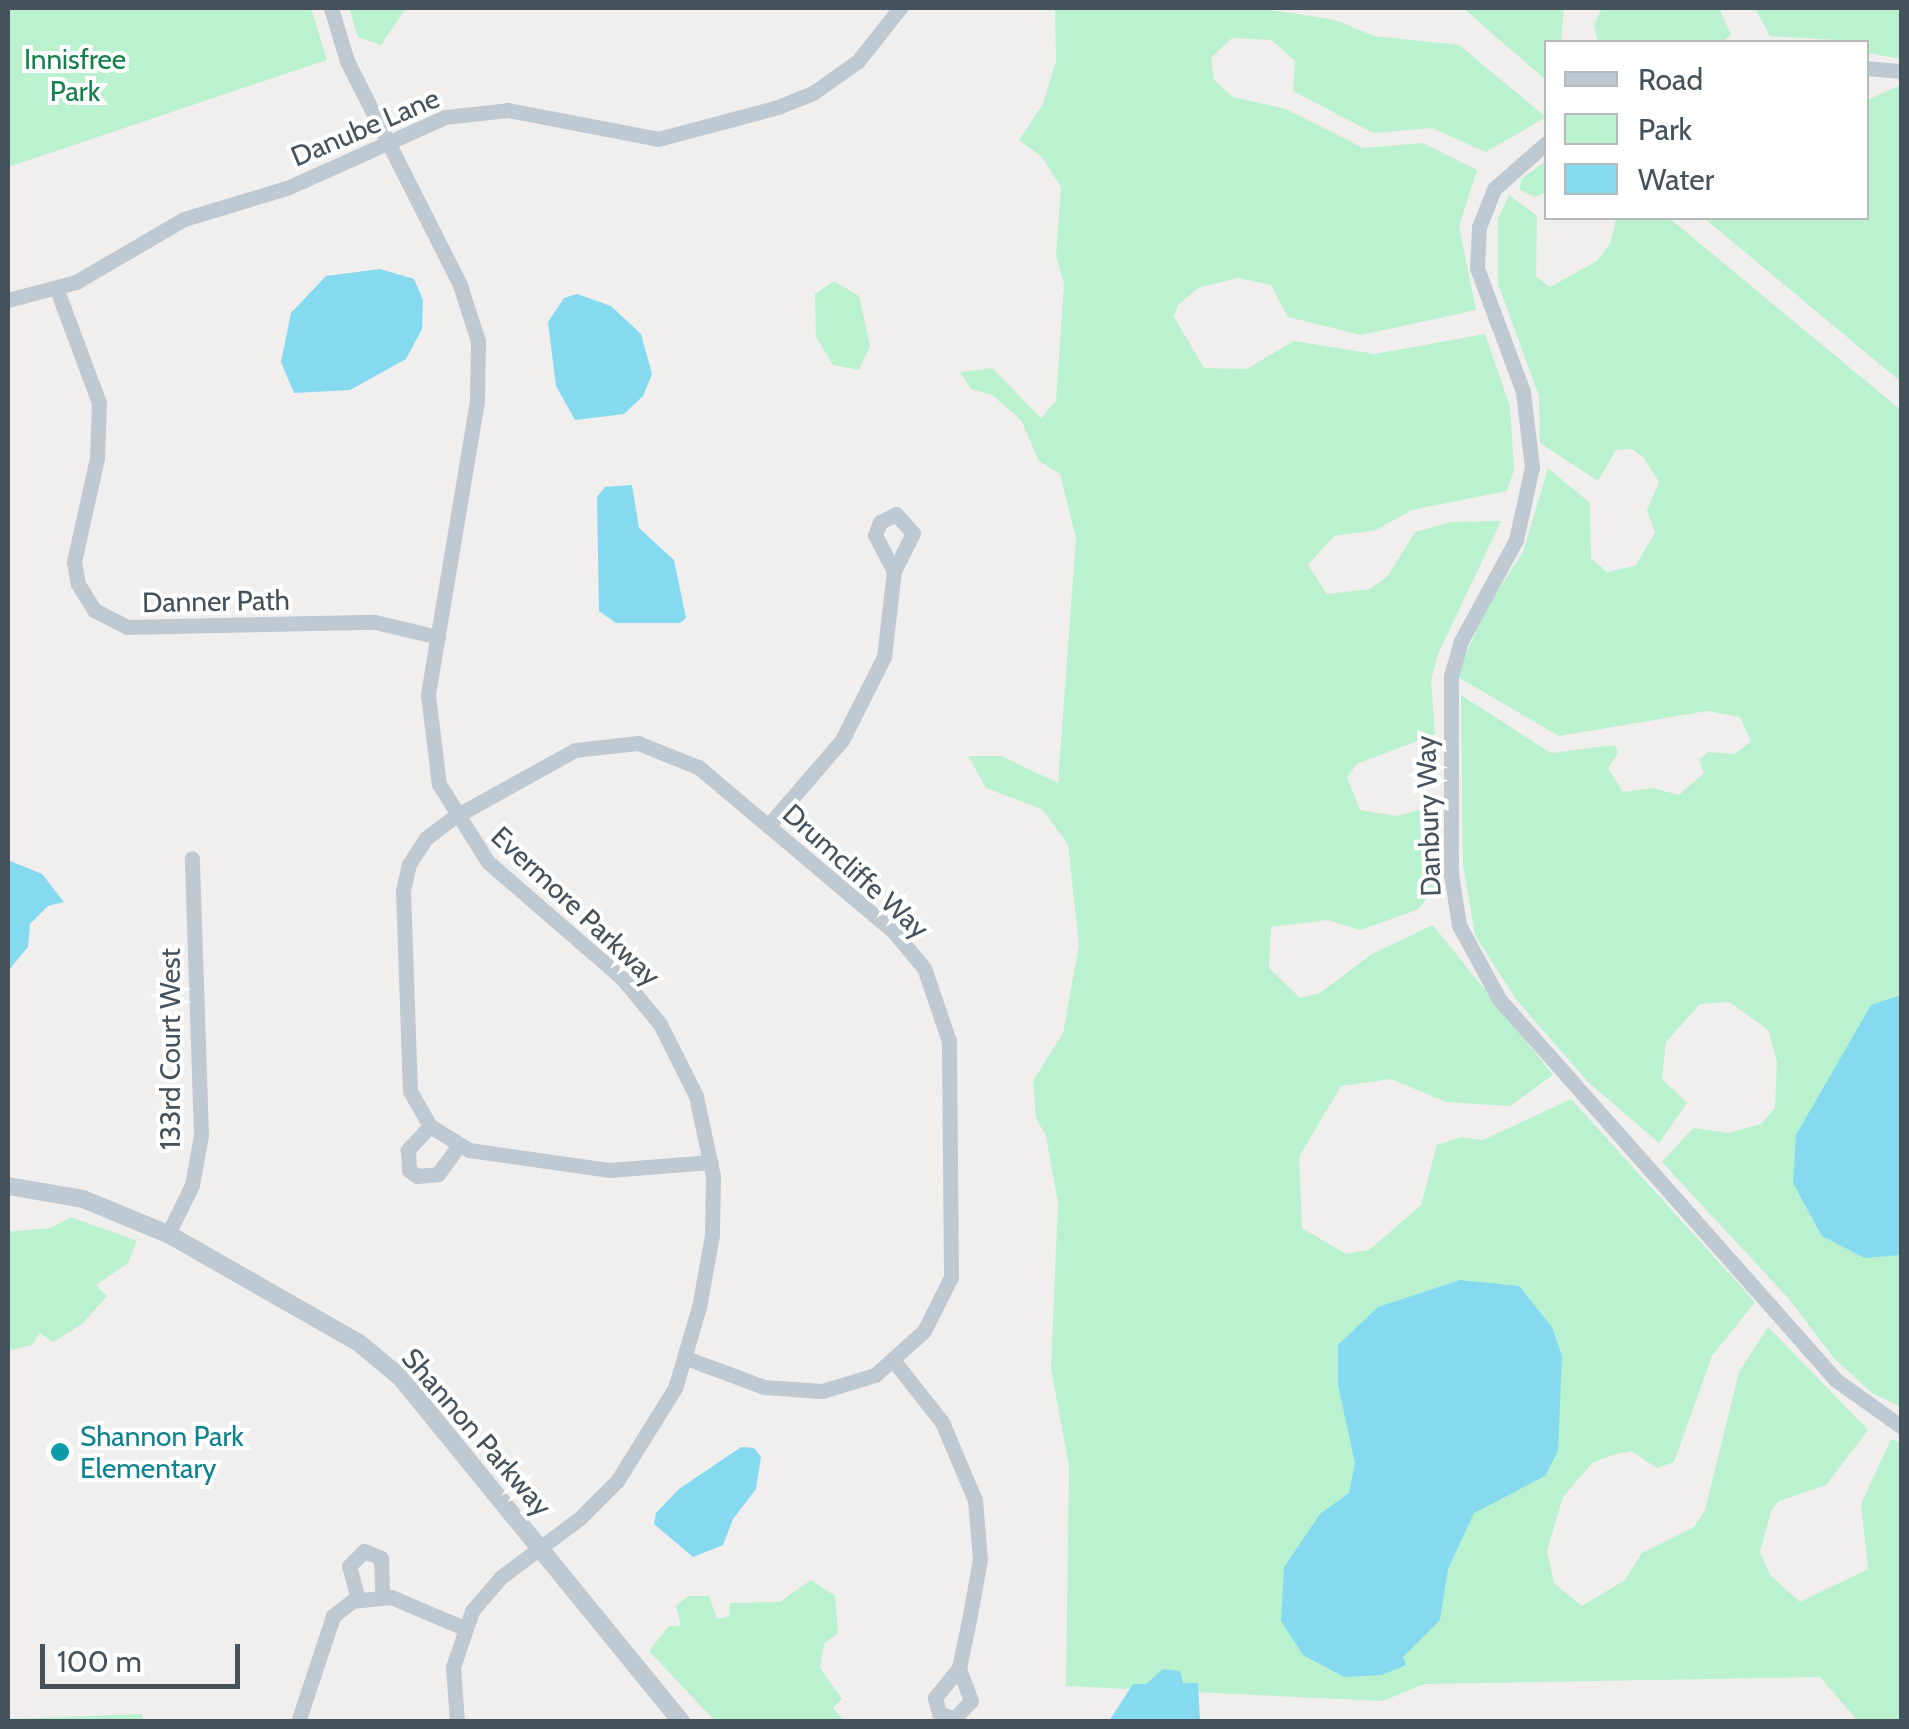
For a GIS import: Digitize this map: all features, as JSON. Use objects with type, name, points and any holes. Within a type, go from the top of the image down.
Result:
[{"type":"street","name":"Evermore Parkway","points":[[331,8],[338,39],[466,298],[478,341],[477,401],[438,637],[428,731],[454,816],[488,862],[622,978],[653,1016],[689,1076],[711,1162],[712,1235],[686,1358],[658,1422],[628,1466],[580,1518],[502,1577],[464,1628],[452,1677],[458,1722]]},
{"type":"street","name":"Danube Lane","points":[[8,300],[57,290],[184,219],[287,188],[445,116],[492,110],[637,138],[690,135],[829,84],[871,48],[900,8]]},
{"type":"street","points":[[1869,68],[1902,71]]},
{"type":"street","name":"Danbury Way","points":[[1544,146],[1494,189],[1479,227],[1477,268],[1523,392],[1532,467],[1516,540],[1461,642],[1451,676],[1450,874],[1458,925],[1474,962],[1525,1029],[1836,1380],[1902,1427]]},
{"type":"street","name":"Danner Path","points":[[57,290],[99,403],[97,458],[74,562],[78,584],[94,610],[128,627],[375,622],[438,637]]},
{"type":"street","points":[[768,826],[842,740],[864,702],[890,634],[894,570]]},
{"type":"street","name":"Drumcliffe Way","points":[[430,1126],[406,1073],[404,880],[426,838],[454,816],[564,756],[616,742],[680,755],[893,930],[924,968],[943,1014],[953,1070],[952,1277],[924,1332],[860,1382],[804,1393],[754,1384],[686,1358]]},
{"type":"street","name":"133rd Court West","points":[[168,1234],[192,1185],[201,1136],[192,858]]},
{"type":"street","points":[[458,1146],[438,1174],[416,1176],[409,1170],[408,1150],[430,1126],[458,1146],[595,1169],[711,1162]]},
{"type":"street","name":"Shannon Parkway","points":[[8,1186],[82,1198],[168,1234],[359,1344],[401,1378],[682,1722]]},
{"type":"street","points":[[893,1360],[942,1422],[975,1500],[980,1559],[959,1668]]},
{"type":"street","points":[[358,1599],[348,1566],[364,1551],[380,1558],[382,1595]]},
{"type":"street","points":[[298,1722],[334,1616],[358,1599],[382,1595],[464,1628]]},
{"type":"green space","name":"Innisfree Park","points":[[8,8],[311,8],[327,60],[8,167]]},
{"type":"green space","points":[[349,8],[406,8],[381,45],[358,37]]},
{"type":"green space","points":[[1055,8],[1259,8],[1335,20],[1374,36],[1459,45],[1544,115],[1486,152],[1432,128],[1373,133],[1293,91],[1295,61],[1272,40],[1232,38],[1211,58],[1214,80],[1233,97],[1286,109],[1363,148],[1423,143],[1477,170],[1459,226],[1476,310],[1361,335],[1288,317],[1271,285],[1238,278],[1198,288],[1178,305],[1174,317],[1204,368],[1247,369],[1294,341],[1375,354],[1485,334],[1510,407],[1514,470],[1507,491],[1412,510],[1376,530],[1334,536],[1308,565],[1327,594],[1370,589],[1388,576],[1415,532],[1451,522],[1501,521],[1438,654],[1431,680],[1435,734],[1357,764],[1347,777],[1360,810],[1396,816],[1428,808],[1438,886],[1417,910],[1360,930],[1328,920],[1271,927],[1269,968],[1300,998],[1320,993],[1372,954],[1433,925],[1553,1075],[1510,1106],[1446,1102],[1391,1079],[1341,1086],[1299,1157],[1302,1228],[1346,1254],[1369,1250],[1421,1205],[1437,1145],[1461,1137],[1483,1140],[1571,1099],[1755,1302],[1712,1356],[1674,1462],[1657,1468],[1631,1451],[1613,1455],[1592,1463],[1563,1497],[1547,1551],[1554,1583],[1582,1606],[1625,1580],[1642,1553],[1694,1527],[1705,1510],[1739,1372],[1768,1327],[1868,1430],[1826,1485],[1779,1501],[1771,1511],[1760,1552],[1770,1575],[1800,1602],[1868,1569],[1861,1504],[1891,1439],[1901,1442],[1901,1721],[1858,1721],[1820,1677],[1424,1684],[1383,1701],[1066,1686],[1069,1466],[1051,1369],[1058,1203],[1046,1136],[1036,1118],[1033,1081],[1063,1033],[1079,945],[1068,844],[1042,809],[986,788],[968,756],[1001,756],[1058,783],[1076,538],[1060,474],[1039,461],[1021,420],[992,395],[971,389],[960,372],[992,368],[1041,418],[1056,401],[1064,284],[1056,256],[1061,187],[1042,157],[1019,140],[1043,104],[1056,61]]},
{"type":"green space","points":[[1463,8],[1564,8],[1561,40],[1544,40],[1544,78]]},
{"type":"green space","points":[[1602,8],[1719,8],[1731,35],[1725,40],[1598,40],[1594,25]]},
{"type":"green space","points":[[1755,8],[1901,8],[1901,59],[1869,53],[1869,40],[1770,36]]},
{"type":"green space","points":[[1902,85],[1901,382],[1706,220],[1869,220],[1869,99]]},
{"type":"green space","points":[[1544,162],[1544,193],[1535,197],[1520,190],[1521,179]]},
{"type":"green space","points":[[1509,195],[1537,216],[1536,276],[1550,287],[1597,261],[1611,242],[1616,220],[1671,220],[1901,410],[1901,1407],[1872,1393],[1834,1358],[1789,1299],[1662,1162],[1693,1128],[1728,1133],[1761,1124],[1775,1108],[1777,1061],[1768,1030],[1730,1002],[1700,1004],[1666,1042],[1662,1079],[1687,1103],[1659,1143],[1589,1083],[1515,998],[1475,935],[1463,865],[1461,695],[1551,753],[1615,745],[1618,753],[1608,768],[1623,792],[1653,788],[1679,795],[1704,773],[1699,760],[1708,752],[1734,754],[1751,742],[1740,717],[1707,711],[1559,736],[1456,676],[1486,609],[1523,552],[1548,468],[1590,503],[1591,558],[1607,572],[1635,566],[1655,533],[1647,510],[1659,482],[1643,457],[1632,449],[1616,450],[1598,481],[1540,443],[1539,396],[1498,284],[1498,219]]},
{"type":"green space","points":[[834,281],[859,296],[870,346],[859,370],[833,365],[816,337],[815,294]]},
{"type":"green space","points":[[71,1217],[137,1241],[128,1263],[96,1285],[107,1296],[82,1324],[53,1342],[40,1333],[32,1345],[8,1351],[8,1232],[51,1228]]},
{"type":"green space","points":[[811,1580],[835,1596],[838,1633],[824,1644],[820,1668],[842,1699],[833,1708],[844,1721],[715,1721],[649,1651],[669,1626],[681,1626],[676,1606],[688,1596],[709,1596],[717,1619],[729,1616],[730,1603],[780,1602]]},
{"type":"green space","points":[[142,1714],[143,1721],[8,1721],[8,1719]]},
{"type":"water","points":[[380,269],[414,279],[423,300],[422,329],[406,359],[350,390],[294,393],[281,362],[291,313],[326,276]]},
{"type":"water","points":[[577,294],[611,306],[641,334],[652,374],[643,396],[624,414],[575,420],[556,386],[548,322],[564,298]]},
{"type":"water","points":[[632,485],[639,528],[674,560],[686,618],[680,623],[616,623],[599,611],[597,497],[605,487]]},
{"type":"water","points":[[8,860],[42,874],[64,902],[48,906],[30,924],[28,947],[8,971]]},
{"type":"water","points":[[1901,995],[1901,1255],[1865,1258],[1822,1236],[1793,1183],[1796,1135],[1871,1005]]},
{"type":"water","points":[[1460,1280],[1519,1286],[1552,1327],[1562,1356],[1558,1451],[1545,1476],[1474,1513],[1448,1569],[1440,1620],[1403,1657],[1406,1665],[1382,1675],[1344,1677],[1303,1655],[1281,1621],[1284,1567],[1320,1514],[1349,1493],[1355,1463],[1338,1385],[1338,1345],[1378,1307]]},
{"type":"water","points":[[741,1447],[754,1448],[761,1457],[756,1489],[733,1519],[723,1545],[693,1557],[654,1524],[656,1513],[679,1489]]},
{"type":"water","points":[[1163,1669],[1180,1671],[1183,1683],[1198,1683],[1200,1721],[1109,1721],[1133,1684],[1146,1684]]},
{"type":"place","name":"Shannon Park Elementary","points":[[60,1452]]}]
